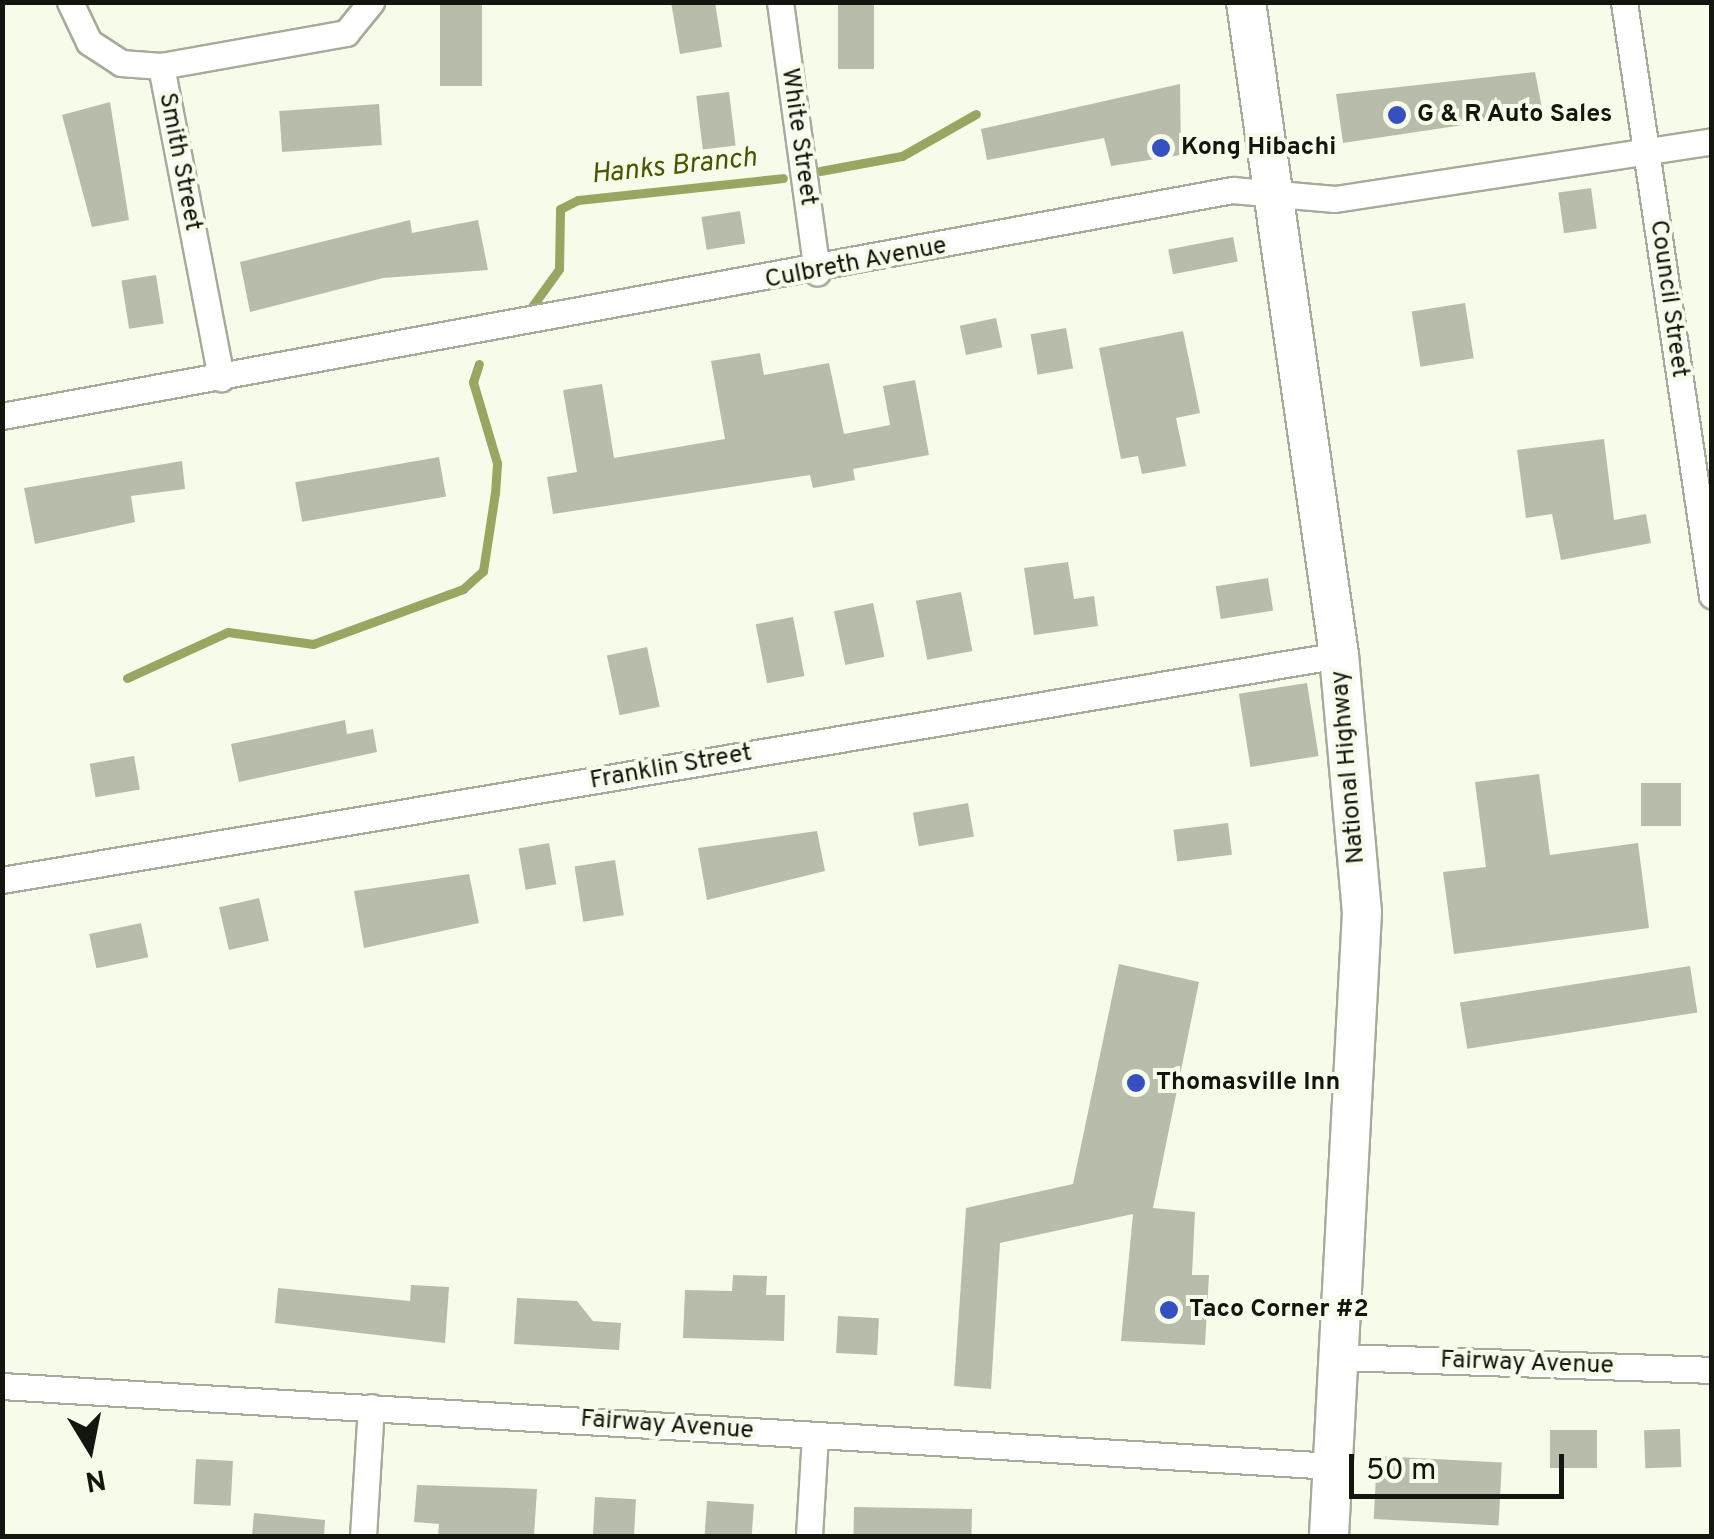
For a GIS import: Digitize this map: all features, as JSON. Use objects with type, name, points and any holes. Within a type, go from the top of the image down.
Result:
[{"type":"main road","name":"National Highway","points":[[1246,2],[1339,655],[1362,912],[1330,1536]]},
{"type":"street","name":"Smith Street","points":[[70,2],[89,42],[121,63],[161,66],[221,378]]},
{"type":"street","points":[[161,66],[346,33],[371,2]]},
{"type":"street","name":"White Street","points":[[780,2],[817,272]]},
{"type":"street","name":"Council Street","points":[[1624,2],[1712,596]]},
{"type":"street","name":"Culbreth Avenue","points":[[2,416],[817,272],[1232,190],[1335,199],[1712,141]]},
{"type":"street","name":"Franklin Street","points":[[2,880],[1339,655]]},
{"type":"street","name":"Fairway Avenue","points":[[1342,1357],[1712,1370]]},
{"type":"street","name":"Fairway Avenue","points":[[2,1386],[1332,1466]]},
{"type":"street","points":[[363,1536],[371,1407]]},
{"type":"street","points":[[809,1536],[815,1435]]},
{"type":"building","points":[[440,2],[482,2],[482,86],[440,86]]},
{"type":"building","points":[[671,2],[715,2],[722,47],[680,54]]},
{"type":"building","points":[[838,2],[874,2],[874,69],[838,69]]},
{"type":"building","points":[[1535,72],[1543,113],[1343,143],[1336,94]]},
{"type":"building","points":[[1180,84],[1181,155],[1111,166],[1104,138],[987,160],[981,129]]},
{"type":"building","points":[[729,92],[736,146],[703,150],[696,96]]},
{"type":"building","points":[[110,102],[129,220],[92,227],[62,115]]},
{"type":"building","points":[[379,104],[382,145],[282,152],[279,111]]},
{"type":"building","points":[[1591,188],[1597,229],[1564,233],[1558,193]]},
{"type":"building","points":[[740,211],[745,244],[707,250],[701,217]]},
{"type":"building","points":[[410,220],[412,233],[478,220],[488,270],[383,278],[250,312],[240,262]]},
{"type":"building","points":[[1233,237],[1238,262],[1173,274],[1168,250]]},
{"type":"building","points":[[156,275],[164,323],[129,329],[121,280]]},
{"type":"building","points":[[1465,303],[1474,358],[1420,367],[1412,311]]},
{"type":"building","points":[[996,318],[1002,347],[966,355],[960,326]]},
{"type":"building","points":[[1066,328],[1073,368],[1038,375],[1031,334]]},
{"type":"building","points":[[1183,331],[1200,413],[1176,418],[1186,466],[1142,474],[1138,456],[1121,459],[1099,348]]},
{"type":"building","points":[[760,353],[764,375],[829,363],[844,434],[890,425],[883,386],[915,380],[929,455],[853,469],[855,480],[813,488],[810,475],[553,514],[547,477],[577,472],[563,390],[602,384],[614,458],[725,439],[711,361]]},
{"type":"building","points":[[1604,439],[1614,520],[1646,514],[1651,543],[1561,560],[1552,514],[1526,518],[1517,450]]},
{"type":"building","points":[[439,457],[446,496],[302,522],[295,482]]},
{"type":"building","points":[[182,461],[185,489],[131,496],[135,522],[35,544],[24,488]]},
{"type":"building","points":[[1068,562],[1074,599],[1094,596],[1098,626],[1034,635],[1024,568]]},
{"type":"building","points":[[1268,578],[1273,611],[1221,619],[1216,586]]},
{"type":"building","points":[[961,592],[972,651],[927,660],[916,601]]},
{"type":"building","points":[[873,603],[884,657],[845,665],[834,611]]},
{"type":"building","points":[[793,617],[804,676],[767,683],[756,624]]},
{"type":"building","points":[[647,647],[660,707],[620,715],[607,656]]},
{"type":"building","points":[[1307,683],[1319,756],[1250,767],[1239,694]]},
{"type":"building","points":[[345,720],[347,734],[373,729],[377,752],[239,782],[231,744]]},
{"type":"building","points":[[134,756],[140,789],[96,797],[90,764]]},
{"type":"building","points":[[1539,774],[1550,855],[1638,843],[1649,928],[1454,954],[1443,872],[1486,867],[1475,782]]},
{"type":"building","points":[[1641,783],[1681,783],[1681,826],[1641,826]]},
{"type":"building","points":[[968,803],[974,836],[919,846],[913,813]]},
{"type":"building","points":[[1228,823],[1232,855],[1177,861],[1173,830]]},
{"type":"building","points":[[817,831],[825,871],[707,900],[698,848]]},
{"type":"building","points":[[549,843],[556,884],[526,890],[518,848]]},
{"type":"building","points":[[615,860],[624,915],[583,922],[575,866]]},
{"type":"building","points":[[469,874],[479,923],[364,948],[354,891]]},
{"type":"building","points":[[259,898],[269,941],[229,950],[219,907]]},
{"type":"building","points":[[141,923],[148,957],[96,968],[89,934]]},
{"type":"building","name":"Thomasville Inn","points":[[1119,964],[1199,982],[1153,1208],[1195,1212],[1192,1275],[1209,1275],[1205,1345],[1121,1341],[1133,1214],[1000,1243],[991,1389],[954,1386],[966,1208],[1073,1184]]},
{"type":"building","points":[[1690,966],[1697,1012],[1467,1049],[1460,1002]]},
{"type":"building","points":[[733,1275],[767,1276],[766,1295],[785,1295],[784,1341],[683,1338],[685,1290],[732,1291]]},
{"type":"building","points":[[411,1285],[449,1287],[445,1343],[275,1323],[278,1288],[410,1301]]},
{"type":"building","points":[[517,1298],[577,1301],[593,1321],[621,1323],[619,1350],[514,1344]]},
{"type":"building","points":[[838,1316],[879,1318],[877,1355],[836,1353]]},
{"type":"building","points":[[1680,1429],[1681,1467],[1645,1468],[1644,1430]]},
{"type":"building","points":[[1550,1430],[1597,1430],[1597,1468],[1550,1468]]},
{"type":"building","points":[[1377,1456],[1502,1463],[1499,1525],[1374,1519]]},
{"type":"building","points":[[196,1459],[233,1461],[231,1506],[194,1504]]},
{"type":"building","points":[[417,1485],[537,1489],[534,1536],[438,1536],[439,1524],[414,1522]]},
{"type":"building","points":[[595,1497],[636,1499],[634,1536],[593,1536]]},
{"type":"building","points":[[707,1501],[754,1504],[752,1536],[705,1536]]},
{"type":"building","points":[[854,1507],[972,1509],[972,1536],[853,1536]]},
{"type":"building","points":[[254,1513],[325,1520],[324,1536],[252,1536]]},
{"type":"waterway","name":"Hanks Branch","points":[[820,171],[902,156],[976,114]]},
{"type":"waterway","name":"Hanks Branch","points":[[531,308],[559,269],[560,209],[578,200],[783,178]]},
{"type":"waterway","name":"Hanks Branch","points":[[127,678],[228,632],[313,644],[463,589],[483,571],[495,493],[497,463],[473,382],[479,364]]},
{"type":"place","name":"G & R Auto Sales","points":[[1397,115]]},
{"type":"place","name":"Kong Hibachi","points":[[1161,148]]},
{"type":"place","name":"Thomasville Inn","points":[[1136,1083]]},
{"type":"place","name":"Taco Corner #2","points":[[1169,1310]]}]
